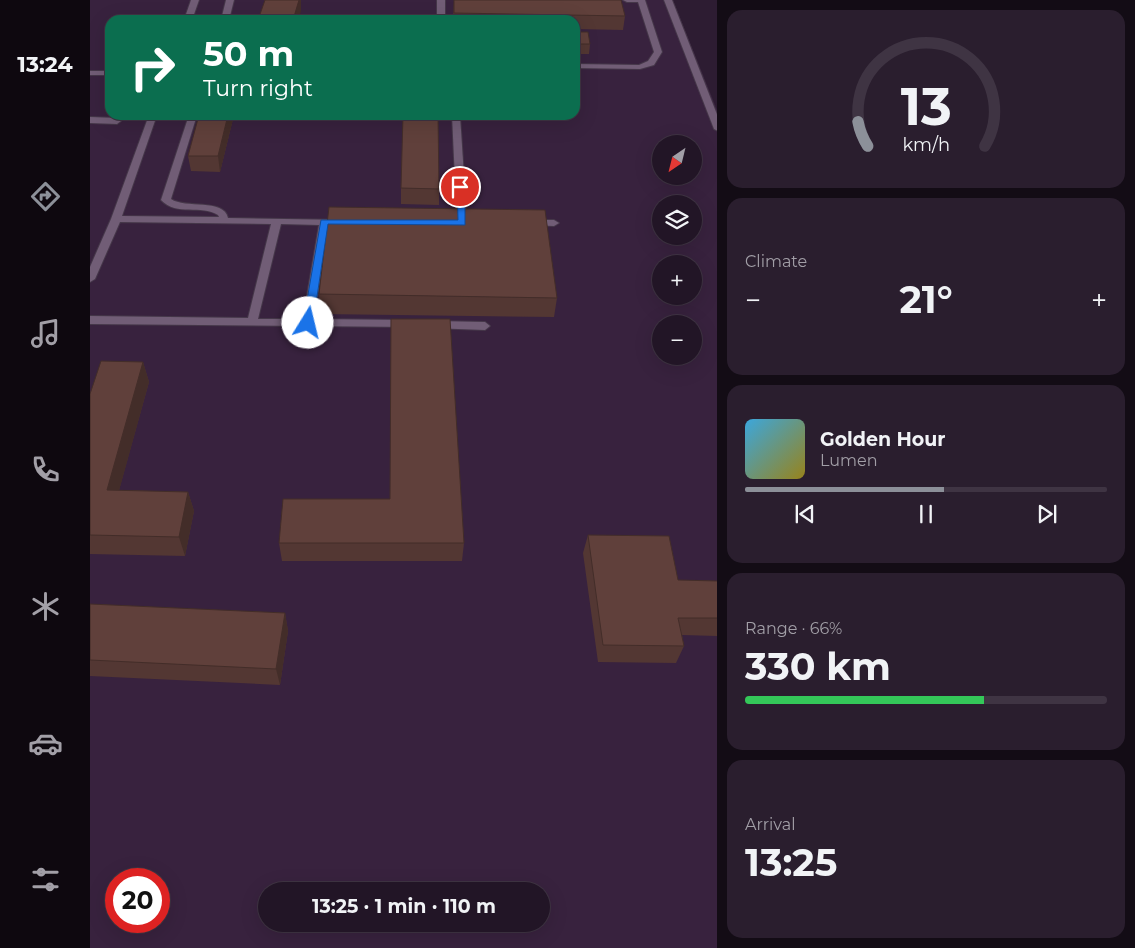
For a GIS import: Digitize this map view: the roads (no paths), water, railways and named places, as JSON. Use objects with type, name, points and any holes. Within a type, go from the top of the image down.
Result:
[{"type":"street","points":[[190,15],[195,0]]},
{"type":"street","points":[[226,15],[230,0]]},
{"type":"street","points":[[440,15],[441,0]]},
{"type":"street","points":[[580,66],[640,67],[651,63],[658,52],[641,0],[627,0]]},
{"type":"street","points":[[668,0],[717,126]]},
{"type":"street","points":[[90,73],[105,73]]},
{"type":"street","points":[[90,120],[117,121]]},
{"type":"street","points":[[90,276],[116,219],[151,120]]},
{"type":"street","points":[[191,120],[166,200],[171,205],[180,207],[214,208],[223,214],[224,220]]},
{"type":"street","points":[[456,120],[462,223]]},
{"type":"street","points":[[116,219],[354,222]]},
{"type":"street","points":[[252,322],[277,221]]},
{"type":"street","points":[[308,323],[324,221]]},
{"type":"street","points":[[517,223],[554,224]]},
{"type":"street","points":[[90,320],[485,326]]}]
